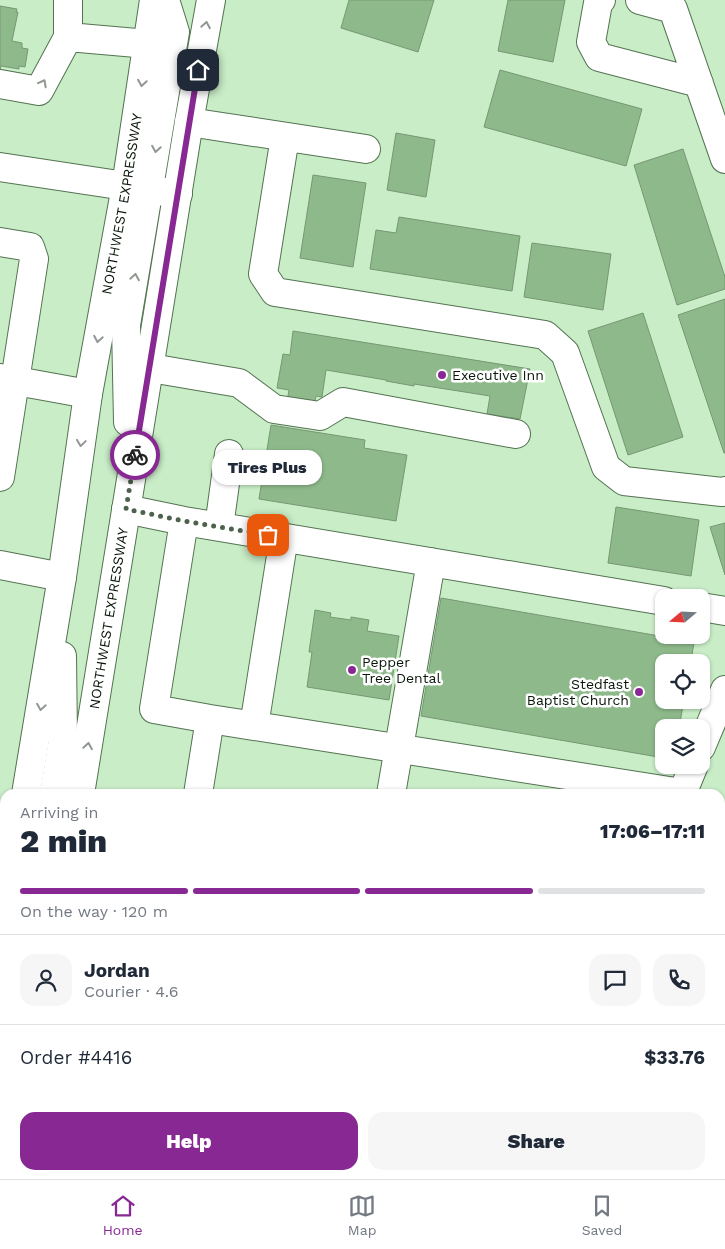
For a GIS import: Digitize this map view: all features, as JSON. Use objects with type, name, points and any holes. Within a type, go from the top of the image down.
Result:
[{"type":"main road","points":[[0,84],[39,90],[68,37],[68,0]]},
{"type":"main road","name":"NORTHWEST EXPRESSWAY","points":[[27,789],[62,577],[88,394],[138,188],[148,44],[154,0]]},
{"type":"main road","points":[[165,0],[175,32],[138,188],[126,325],[138,366],[239,383],[274,409],[320,416],[343,402],[516,434]]},
{"type":"main road","name":"NORTHWEST EXPRESSWAY","points":[[81,789],[128,501],[138,366],[178,194],[211,0]]},
{"type":"main road","points":[[601,0],[598,3],[591,42],[599,57],[699,84]]},
{"type":"main road","points":[[640,0],[673,10],[725,159]]},
{"type":"main road","points":[[68,37],[148,44]]},
{"type":"main road","points":[[189,122],[366,149]]},
{"type":"main road","points":[[285,137],[263,274],[275,292],[545,336],[565,353],[606,467],[624,481],[725,491]]},
{"type":"main road","points":[[0,167],[178,194]]},
{"type":"main road","points":[[0,242],[30,247],[34,259],[7,379],[0,477]]},
{"type":"main road","points":[[7,379],[88,394]]},
{"type":"main road","points":[[219,527],[229,454]]},
{"type":"main road","points":[[128,501],[184,521],[655,599]]},
{"type":"main road","points":[[184,521],[154,709],[398,749],[562,785],[615,789]]},
{"type":"main road","points":[[254,726],[284,537]]},
{"type":"main road","points":[[392,789],[431,562]]},
{"type":"main road","points":[[0,565],[62,577],[63,740],[55,789]]},
{"type":"main road","points":[[710,609],[725,612]]},
{"type":"main road","points":[[710,726],[725,690]]},
{"type":"main road","points":[[199,789],[210,719]]},
{"type":"main road","points":[[684,789],[690,774]]},
{"type":"building","points":[[349,0],[434,0],[418,52],[341,28]]},
{"type":"building","points":[[508,0],[565,0],[553,62],[498,51]]},
{"type":"building","points":[[0,6],[17,9],[12,41],[22,43],[22,48],[28,49],[25,67],[19,66],[19,69],[1,66],[0,70]]},
{"type":"building","points":[[500,70],[642,109],[626,166],[484,127]]},
{"type":"building","points":[[396,133],[435,140],[426,197],[387,190]]},
{"type":"building","points":[[683,149],[725,277],[725,289],[677,305],[634,165]]},
{"type":"building","points":[[313,175],[366,183],[353,267],[300,258]]},
{"type":"building","points":[[399,217],[520,236],[512,291],[370,269],[376,230],[396,233]]},
{"type":"building","points":[[532,243],[611,254],[603,310],[524,297]]},
{"type":"building","points":[[725,299],[725,453],[724,453],[678,315]]},
{"type":"building","points":[[643,313],[683,437],[628,455],[588,331]]},
{"type":"building","name":"Executive Inn","points":[[293,331],[530,369],[520,419],[487,414],[490,396],[414,384],[414,386],[326,370],[322,397],[316,396],[314,407],[287,402],[289,390],[277,388],[283,354],[290,355]]},
{"type":"building","points":[[271,425],[365,440],[364,448],[407,455],[396,521],[259,499]]},
{"type":"building","points":[[616,507],[699,520],[691,576],[608,563]]},
{"type":"building","points":[[725,523],[725,575],[710,527]]},
{"type":"building","points":[[441,598],[655,635],[655,644],[694,644],[692,654],[655,654],[655,709],[682,709],[681,719],[655,719],[655,756],[421,716]]},
{"type":"building","name":"Pepper Tree Dental","points":[[315,610],[331,613],[330,617],[351,620],[351,617],[369,620],[367,631],[399,636],[389,700],[307,687],[312,652],[309,652]]},
{"type":"way so far","points":[[135,455],[126,509],[268,535]]},
{"type":"place","name":"Executive Inn","points":[[442,375]]},
{"type":"place","name":"Tires Plus","points":[[268,535]]},
{"type":"place","name":"Pepper Tree Dental","points":[[352,670]]},
{"type":"place","name":"Stedfast Baptist Church","points":[[639,692]]},
{"type":"route","points":[[135,455],[198,70]]}]
